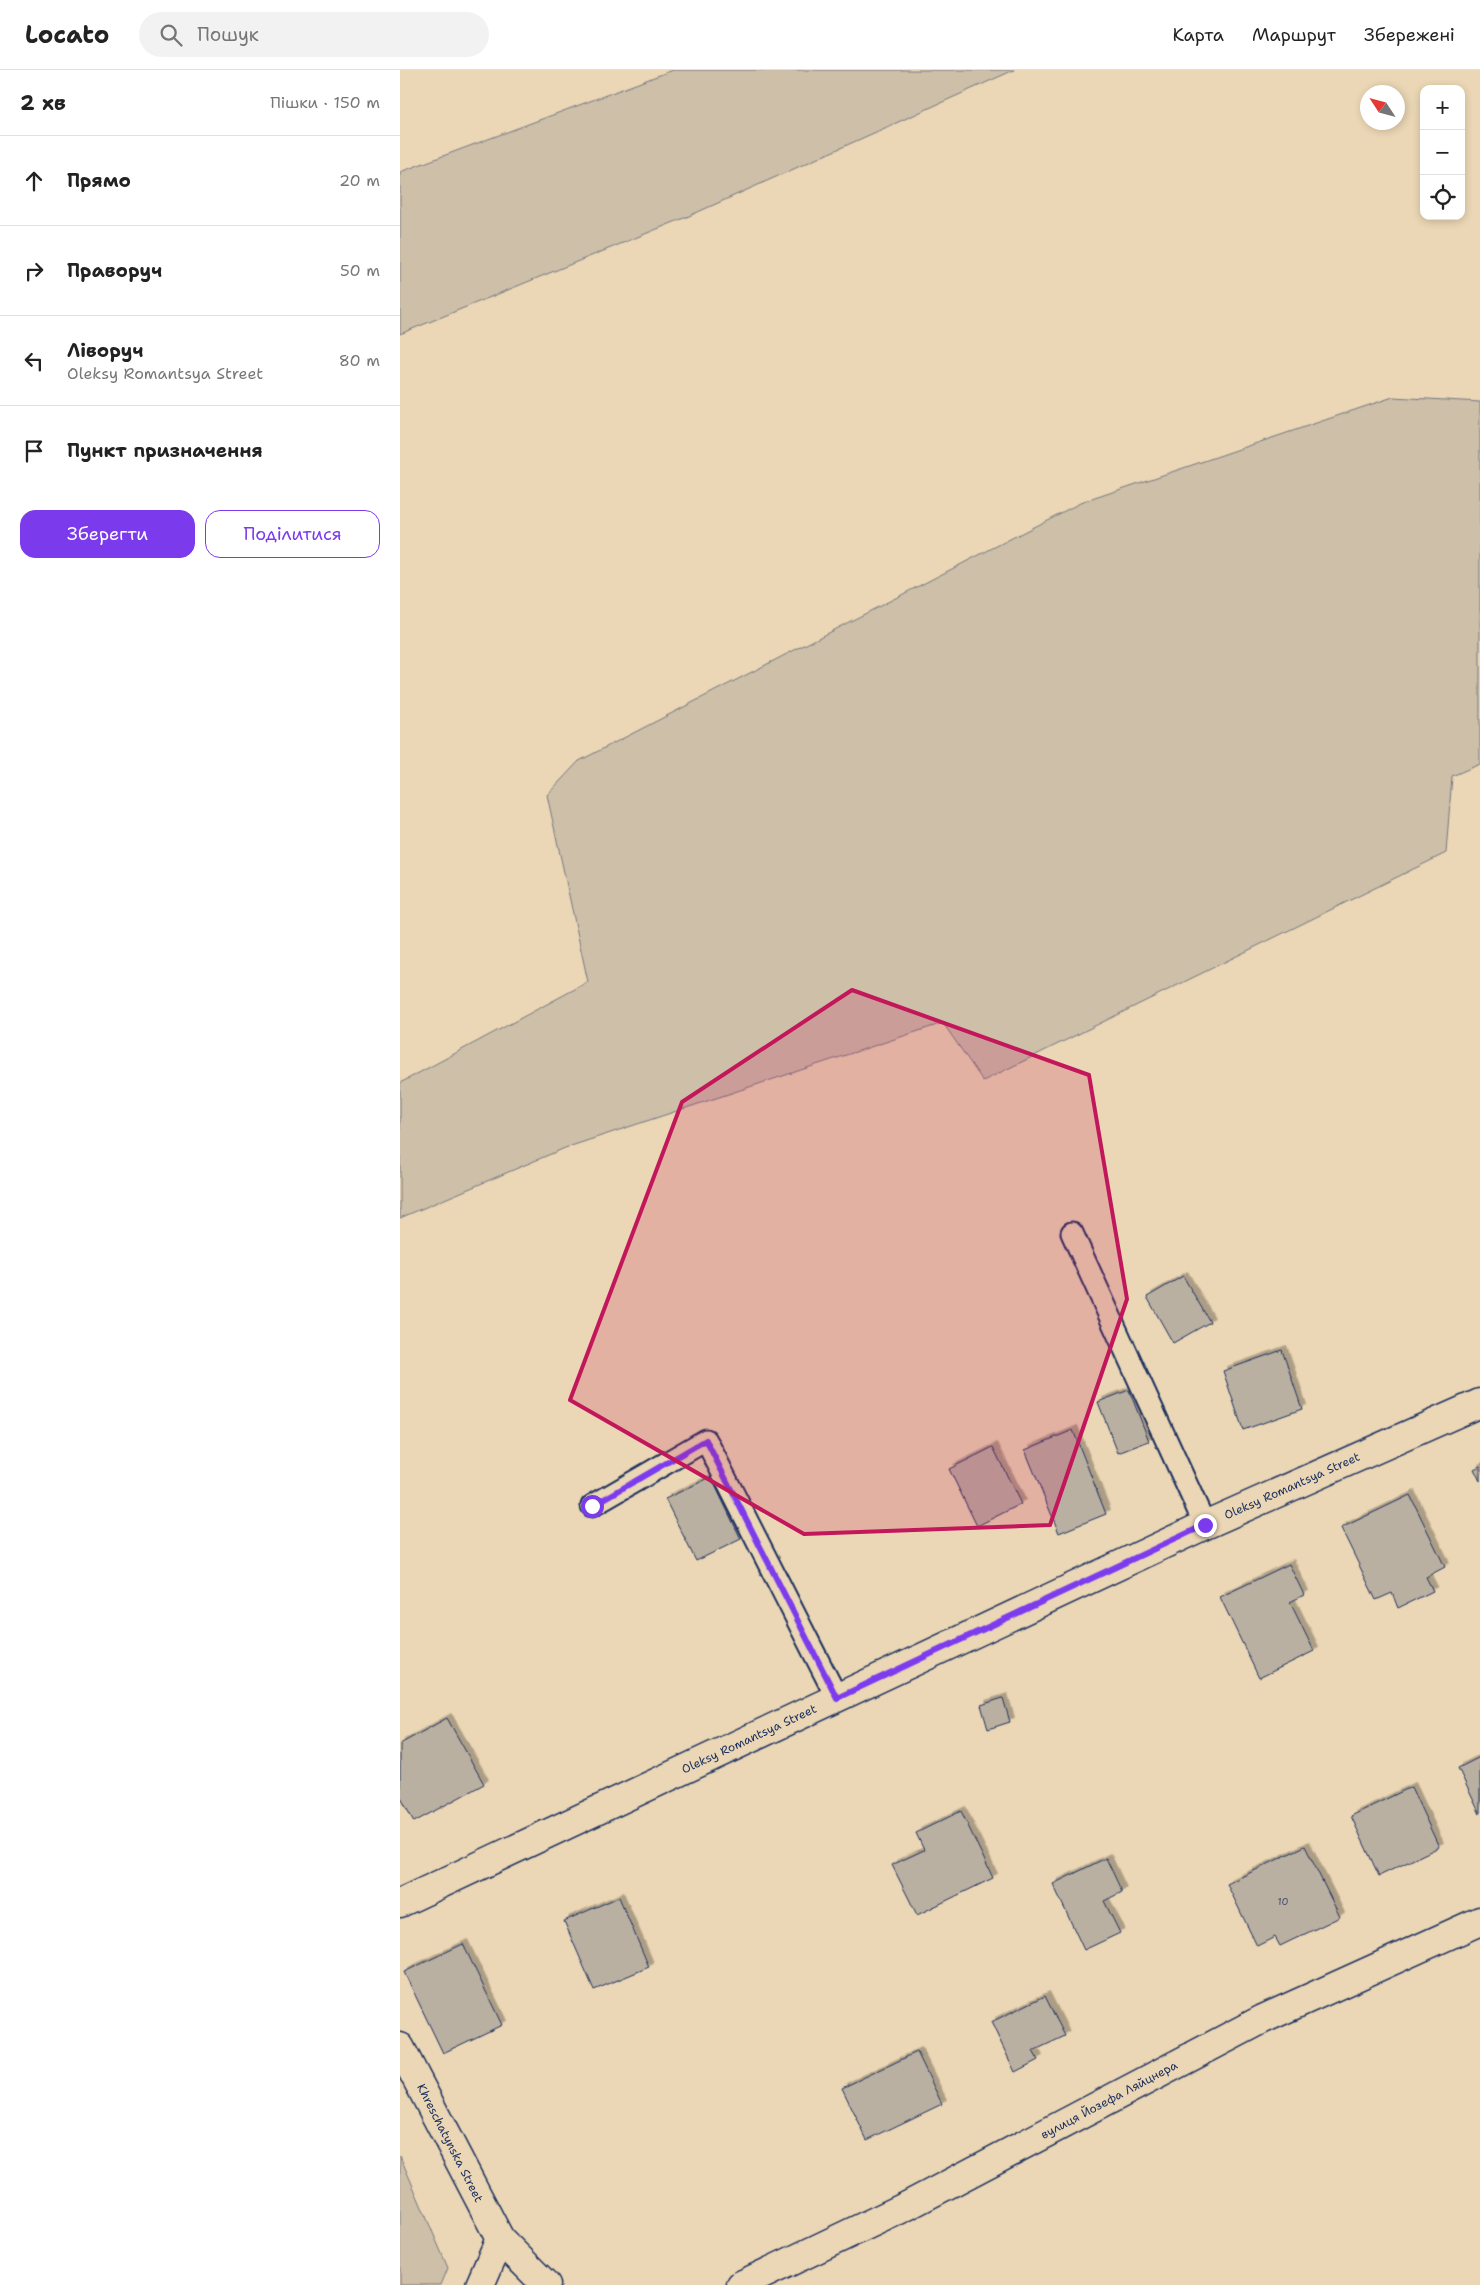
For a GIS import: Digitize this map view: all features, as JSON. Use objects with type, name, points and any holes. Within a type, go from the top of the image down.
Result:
[{"type":"street","name":"Oleksy Romantsya Street","points":[[400,1903],[1205,1525],[1480,1403]]},
{"type":"street","name":"вулиця Йозефа Ляйцнера","points":[[741,2285],[907,2206],[1264,2019],[1480,1921]]},
{"type":"street","name":"Khreschatynska Street","points":[[400,2047],[500,2239],[546,2285]]},
{"type":"street","points":[[480,2285],[500,2239]]},
{"type":"lane","points":[[1072,1233],[1205,1525]]},
{"type":"lane","points":[[592,1506],[706,1440],[837,1698]]},
{"type":"highlighted area","points":[[852,990],[1089,1075],[1127,1299],[1050,1525],[804,1534],[570,1400],[682,1102]]},
{"type":"shaded area","points":[[673,70],[1014,70],[689,216],[400,334],[400,172]]},
{"type":"shaded area","points":[[1393,397],[1480,402],[1480,764],[1452,776],[1446,853],[983,1081],[943,1023],[565,1148],[400,1218],[400,1083],[588,982],[547,795],[579,761],[1080,503]]},
{"type":"shaded area","points":[[400,2156],[448,2268],[441,2285],[400,2285]]},
{"type":"building","points":[[1183,1276],[1210,1322],[1173,1343],[1147,1297]]},
{"type":"building","points":[[1282,1350],[1302,1409],[1243,1430],[1223,1371]]},
{"type":"building","points":[[1129,1390],[1149,1441],[1118,1453],[1098,1402]]},
{"type":"building","points":[[1073,1430],[1106,1514],[1059,1533],[1025,1450]]},
{"type":"building","points":[[993,1447],[1021,1504],[977,1526],[949,1469]]},
{"type":"building","points":[[1480,1466],[1480,1481],[1474,1469]]},
{"type":"building","points":[[711,1477],[741,1539],[696,1561],[665,1499]]},
{"type":"building","points":[[1410,1495],[1445,1567],[1426,1577],[1433,1591],[1398,1608],[1392,1593],[1376,1600],[1341,1528]]},
{"type":"building","points":[[1289,1564],[1304,1595],[1290,1602],[1314,1651],[1259,1678],[1220,1597]]},
{"type":"building","points":[[1003,1698],[1010,1722],[988,1729],[981,1705]]},
{"type":"building","points":[[447,1718],[484,1784],[414,1822],[400,1796],[400,1744]]},
{"type":"building","points":[[1480,1757],[1480,1814],[1458,1768]]},
{"type":"building","points":[[1411,1787],[1439,1847],[1379,1876],[1351,1816]]},
{"type":"building","points":[[961,1811],[993,1878],[917,1915],[892,1865],[924,1850],[916,1833]]},
{"type":"building","points":[[1305,1846],[1340,1917],[1280,1946],[1275,1937],[1257,1946],[1227,1884]]},
{"type":"building","points":[[1106,1858],[1122,1892],[1104,1901],[1120,1933],[1084,1950],[1053,1884]]},
{"type":"building","points":[[619,1897],[649,1967],[594,1990],[564,1921]]},
{"type":"building","points":[[463,1944],[502,2025],[443,2053],[404,1972]]},
{"type":"building","points":[[1045,1996],[1065,2036],[1033,2051],[1038,2060],[1015,2072],[991,2022]]},
{"type":"building","points":[[917,2052],[942,2104],[867,2140],[842,2088]]},
{"type":"route","points":[[592,1506],[706,1440],[837,1698],[1205,1525]]}]
